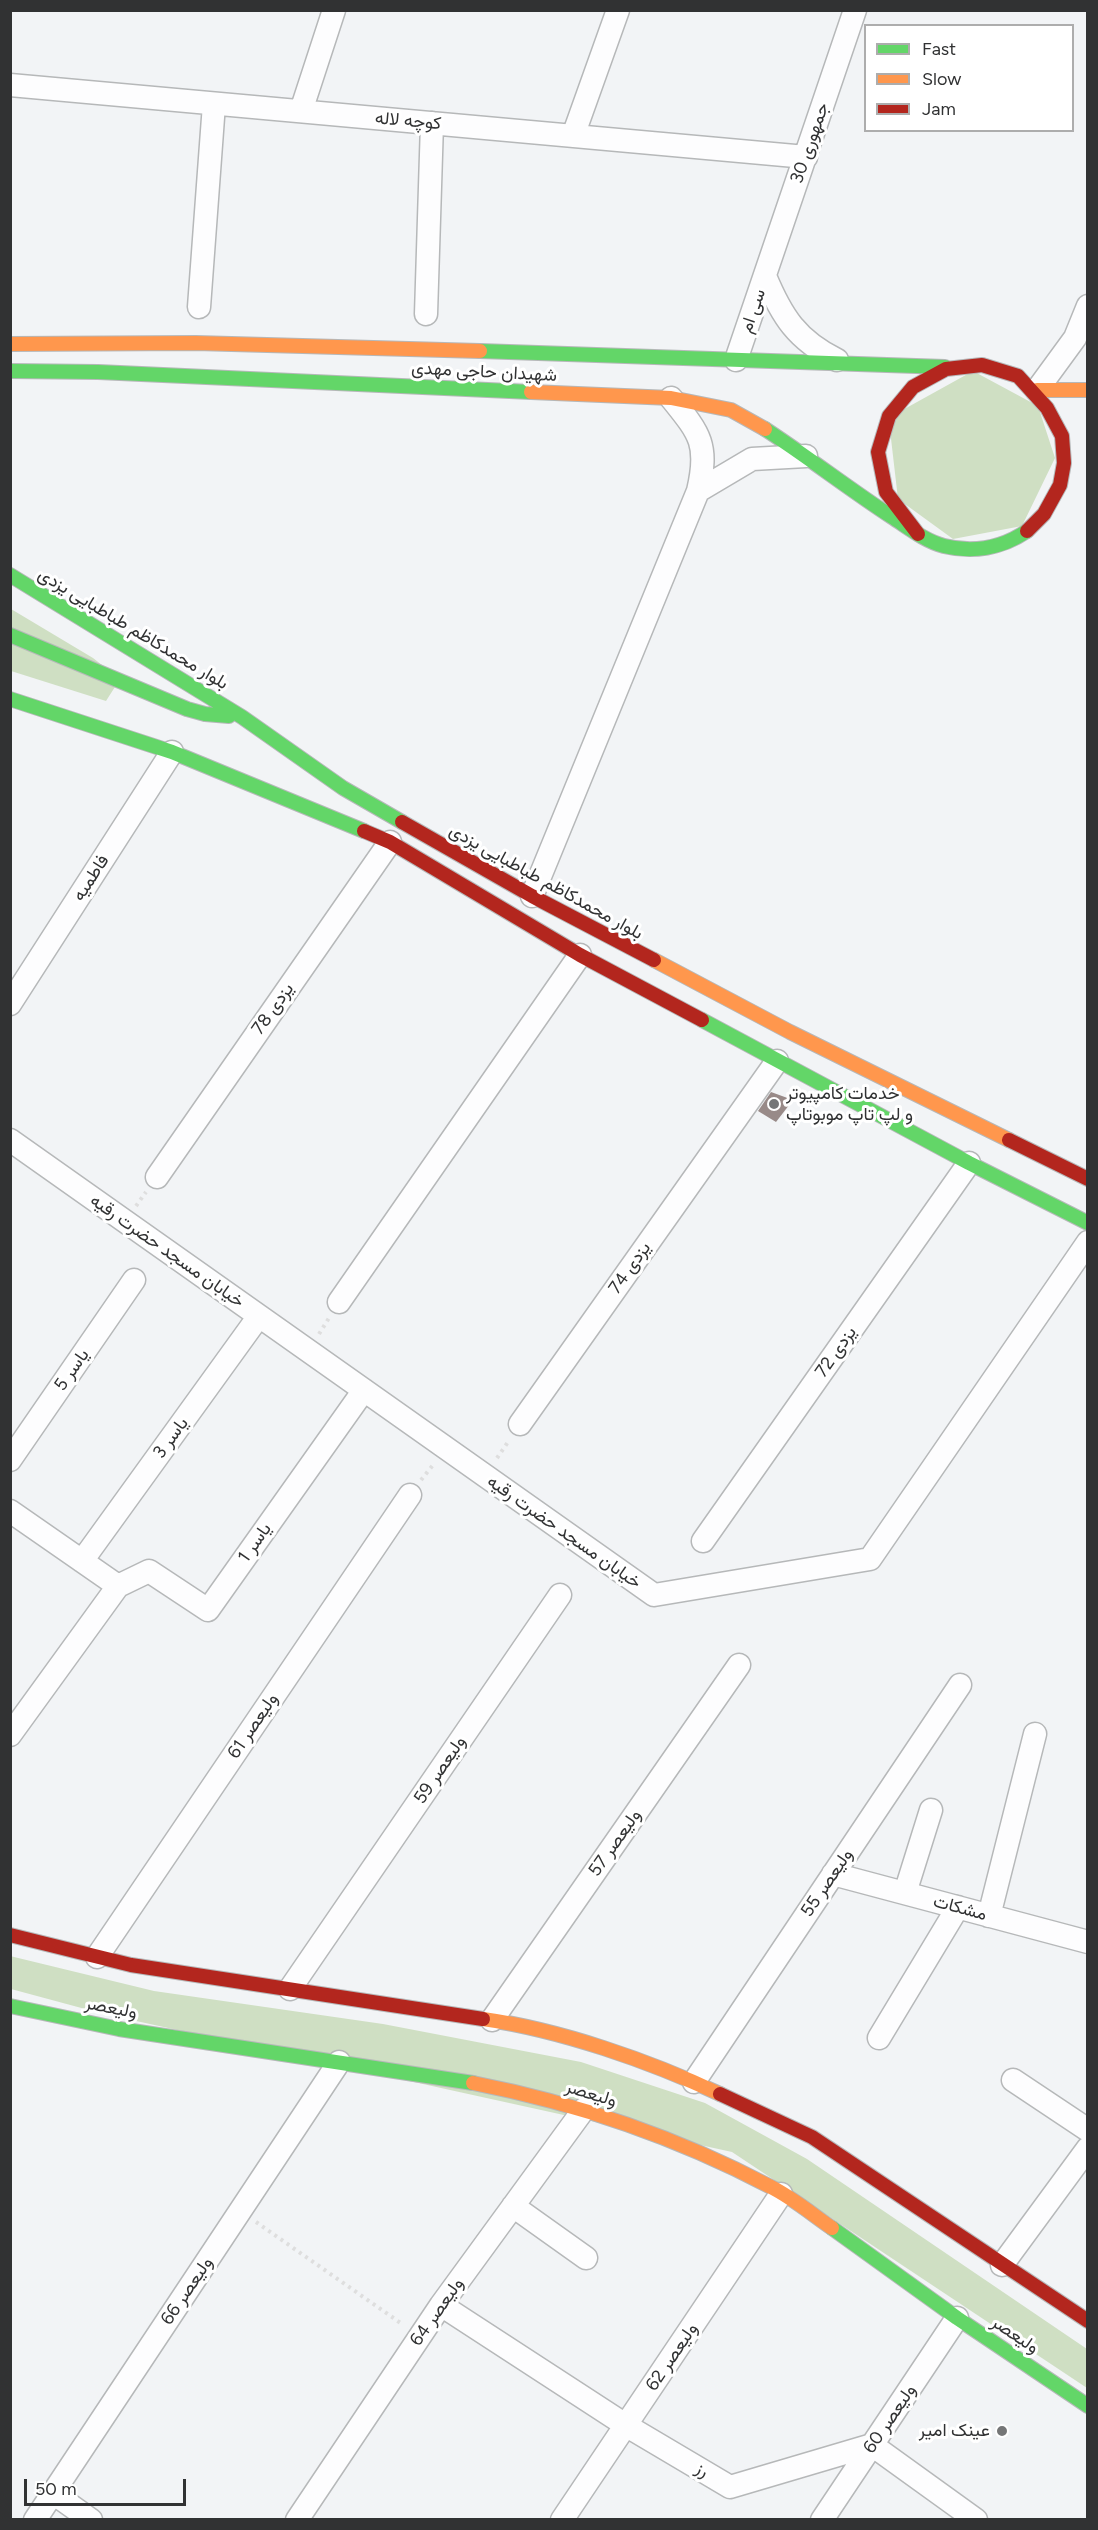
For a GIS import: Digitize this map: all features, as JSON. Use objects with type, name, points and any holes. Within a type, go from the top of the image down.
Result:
[{"type":"main road","name":"شهیدان حاجی مهدی","points":[[10,344],[196,343],[947,367]]},
{"type":"main road","points":[[1052,504],[1059,487],[1064,452],[1062,434],[1037,390],[1010,372],[979,364],[947,367],[918,381],[895,404],[880,437],[879,471],[886,495],[899,517],[918,534],[941,545],[958,548],[992,548],[1015,539],[1029,529],[1052,504],[1073,478]]},
{"type":"main road","name":"شهیدان حاجی مهدی","points":[[10,372],[110,372],[671,398],[735,411],[806,456],[857,496],[918,534]]},
{"type":"main road","points":[[1037,390],[1088,390]]},
{"type":"main road","name":"بلوار محمدکاظم طباطبایی یزدی","points":[[10,575],[242,717],[343,789],[532,896],[790,1032],[1088,1179]]},
{"type":"main road","points":[[10,635],[187,709],[205,714],[242,717]]},
{"type":"main road","points":[[10,699],[172,752],[390,842],[580,955],[969,1163],[1088,1223]]},
{"type":"main road","points":[[10,1935],[131,1965],[492,2020],[590,2044],[694,2082],[812,2137],[1088,2321]]},
{"type":"main road","name":"ولیعصر","points":[[10,2006],[118,2028],[475,2083],[584,2109],[670,2141],[781,2194],[957,2318],[1088,2406]]},
{"type":"street","points":[[301,111],[334,10]]},
{"type":"street","points":[[573,136],[618,10]]},
{"type":"street","name":"جمهوری 30","points":[[765,276],[855,10]]},
{"type":"street","name":"کوچه لاله","points":[[10,85],[806,157]]},
{"type":"street","points":[[199,307],[214,104]]},
{"type":"street","points":[[426,314],[432,123]]},
{"type":"street","name":"سی ام","points":[[736,360],[765,276]]},
{"type":"street","name":"سی ام","points":[[765,276],[777,307],[789,325],[814,349],[844,364]]},
{"type":"street","points":[[1037,390],[1075,338],[1088,306]]},
{"type":"street","points":[[532,896],[698,491],[704,468],[704,451],[695,427],[671,398]]},
{"type":"street","points":[[698,491],[752,459],[806,456]]},
{"type":"street","name":"فاطمیه","points":[[10,1004],[172,752]]},
{"type":"street","name":"یزدی 78","points":[[156,1177],[390,842]]},
{"type":"street","points":[[339,1302],[580,955]]},
{"type":"street","name":"یزدی 74","points":[[520,1424],[777,1061]]},
{"type":"street","name":"خیابان مسجد حضرت رقیه","points":[[10,1140],[654,1595],[870,1559],[1088,1242]]},
{"type":"street","name":"یزدی 72","points":[[703,1541],[969,1163]]},
{"type":"street","name":"یاسر 5","points":[[10,1460],[134,1280]]},
{"type":"street","name":"یاسر 3","points":[[82,1561],[259,1316]]},
{"type":"street","name":"یاسر 1","points":[[118,1586],[149,1571],[208,1610],[364,1390]]},
{"type":"street","name":"ولیعصر 61","points":[[97,1957],[410,1495]]},
{"type":"street","points":[[10,1511],[118,1586],[10,1735]]},
{"type":"street","name":"ولیعصر 59","points":[[290,1989],[560,1595]]},
{"type":"street","name":"ولیعصر 57","points":[[492,2020],[739,1665]]},
{"type":"street","name":"ولیعصر 55","points":[[694,2082],[960,1685]]},
{"type":"street","points":[[989,1916],[1035,1734]]},
{"type":"street","points":[[906,1893],[931,1810]]},
{"type":"street","name":"مشکات","points":[[833,1874],[1088,1942]]},
{"type":"street","points":[[879,2038],[958,1907]]},
{"type":"street","name":"ولیعصر 66","points":[[35,2520],[339,2062]]},
{"type":"street","points":[[1013,2080],[1088,2130]]},
{"type":"street","name":"ولیعصر 64","points":[[297,2520],[441,2305],[584,2109]]},
{"type":"street","points":[[1002,2265],[1088,2148]]},
{"type":"street","name":"ولیعصر 62","points":[[562,2520],[781,2194]]},
{"type":"street","points":[[513,2206],[586,2258]]},
{"type":"street","name":"رز","points":[[441,2305],[627,2426],[730,2487],[872,2445]]},
{"type":"street","name":"ولیعصر 60","points":[[822,2520],[957,2318]]},
{"type":"street","points":[[872,2445],[976,2520]]},
{"type":"street","points":[[53,2493],[91,2520]]},
{"type":"path","points":[[125,1222],[156,1177]]},
{"type":"path","points":[[308,1351],[339,1302]]},
{"type":"path","points":[[485,1476],[520,1424]]},
{"type":"path","points":[[410,1495],[445,1448]]},
{"type":"path","points":[[240,2211],[420,2337]]},
{"type":"green space","points":[[973,371],[1038,406],[1055,458],[1022,526],[953,539],[898,499],[890,430],[899,412]]},
{"type":"green space","points":[[11,609],[93,658],[120,679],[106,701],[11,671]]},
{"type":"green space","points":[[10,1956],[154,1991],[383,2024],[581,2062],[705,2103],[807,2159],[1087,2349],[1087,2388],[732,2152],[100,2013],[11,1989]]},
{"type":"building","name":"خدمات کامپیوتر و لپ تاپ موبوتاپ","points":[[771,1092],[793,1100],[776,1122],[758,1111]]},
{"type":"traffic: fast","points":[[480,351],[945,367]]},
{"type":"traffic: fast","points":[[10,371],[98,372],[531,392]]},
{"type":"traffic: fast","points":[[765,429],[911,530],[937,544],[966,549],[987,548],[1008,542],[1027,531]]},
{"type":"traffic: fast","points":[[10,575],[242,717],[343,788],[402,822]]},
{"type":"traffic: fast","points":[[10,635],[187,709],[205,714],[229,716]]},
{"type":"traffic: fast","points":[[10,699],[172,752],[364,831]]},
{"type":"traffic: fast","points":[[702,1020],[969,1163],[1088,1223]]},
{"type":"traffic: fast","points":[[10,2006],[119,2029],[473,2083]]},
{"type":"traffic: fast","points":[[832,2228],[957,2318],[1088,2406]]},
{"type":"traffic: slow","points":[[10,344],[196,343],[480,351]]},
{"type":"traffic: slow","points":[[1037,390],[1088,390]]},
{"type":"traffic: slow","points":[[531,392],[671,398],[731,410],[765,429]]},
{"type":"traffic: slow","points":[[654,960],[790,1032],[1009,1140]]},
{"type":"traffic: slow","points":[[483,2019],[543,2031],[604,2048],[720,2094]]},
{"type":"traffic: slow","points":[[473,2083],[550,2101],[663,2138],[736,2169],[771,2187],[832,2228]]},
{"type":"traffic: jam","points":[[918,534],[886,492],[878,452],[889,416],[913,387],[946,369],[982,365],[1018,376],[1047,408],[1062,436],[1064,463],[1060,485],[1044,514],[1027,531]]},
{"type":"traffic: jam","points":[[402,822],[532,896],[654,960]]},
{"type":"traffic: jam","points":[[364,831],[390,842],[580,955],[702,1020]]},
{"type":"traffic: jam","points":[[1009,1140],[1088,1179]]},
{"type":"traffic: jam","points":[[10,1935],[131,1965],[483,2019]]},
{"type":"traffic: jam","points":[[720,2094],[812,2137],[1088,2321]]},
{"type":"place","name":"خدمات کامپیوتر و لپ تاپ موبوتاپ","points":[[774,1104]]},
{"type":"place","name":"عینک امیر","points":[[1002,2431]]}]
